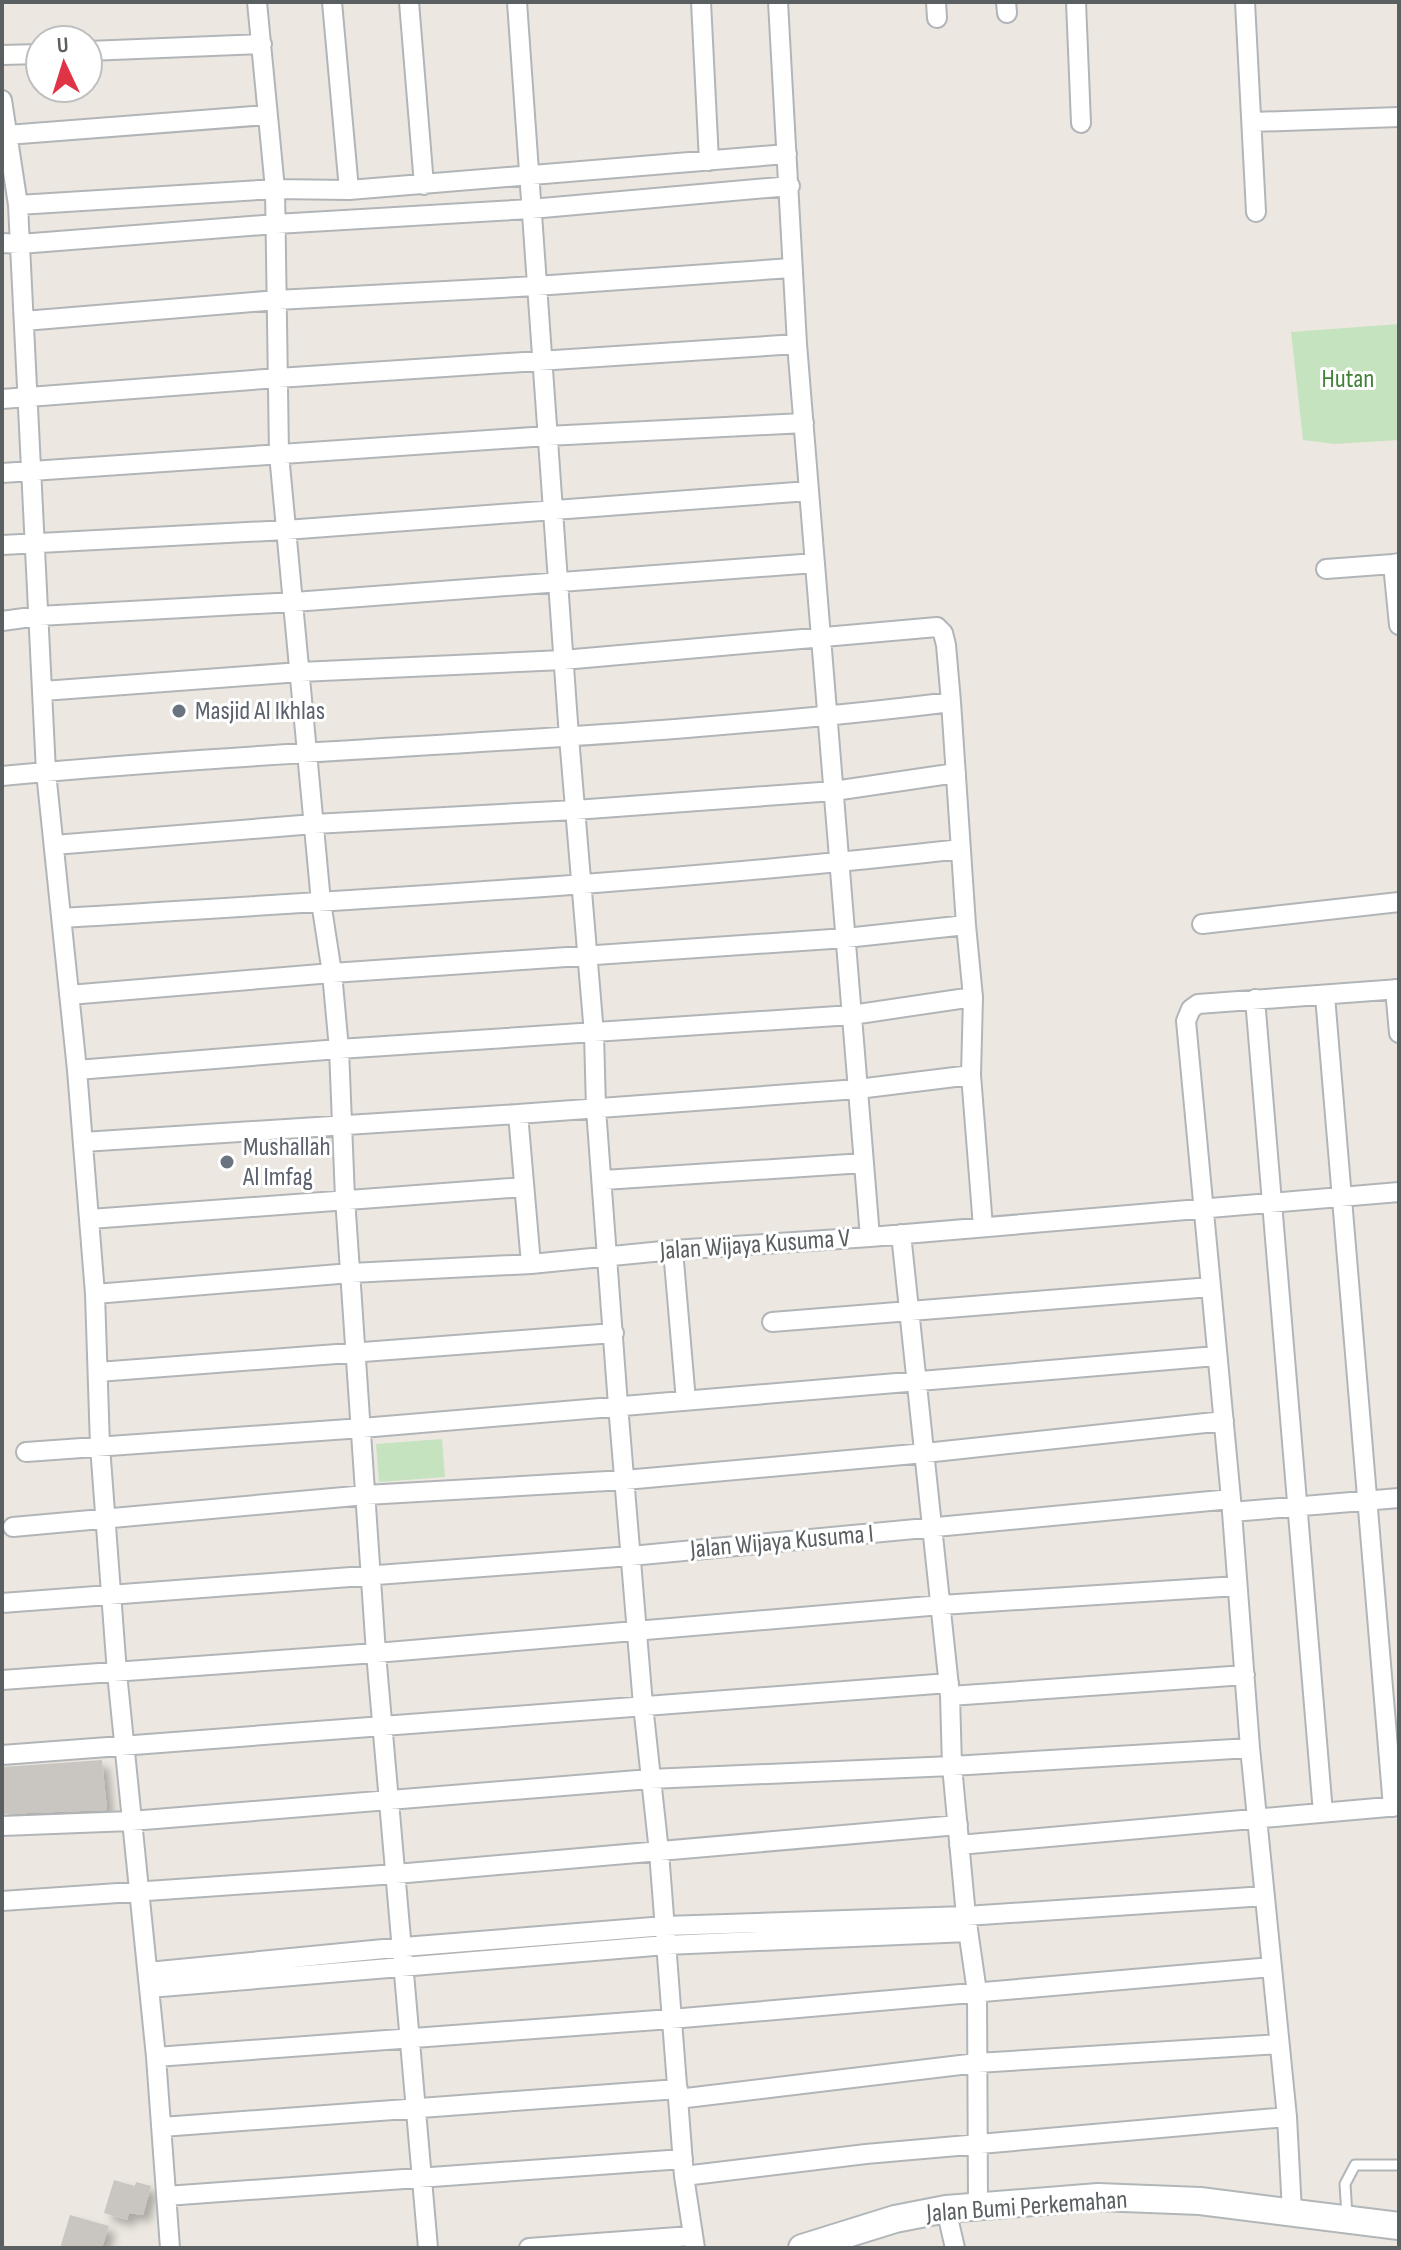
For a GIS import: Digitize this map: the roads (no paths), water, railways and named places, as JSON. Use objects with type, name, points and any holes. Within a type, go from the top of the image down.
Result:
[{"type":"street","points":[[257,2],[275,189],[279,454],[321,902],[339,1049],[345,1198],[376,1653],[405,1956],[428,2248]]},
{"type":"street","points":[[332,2],[349,190]]},
{"type":"street","points":[[409,2],[424,185]]},
{"type":"street","points":[[517,2],[557,582],[594,1034],[596,1109],[604,1180],[618,1405],[643,1705],[659,1852],[683,2168],[693,2242],[529,2248]]},
{"type":"street","points":[[701,2],[709,161]]},
{"type":"street","points":[[778,2],[790,186],[791,268],[870,1237]]},
{"type":"street","points":[[1076,2],[1081,123]]},
{"type":"street","points":[[1245,2],[1256,212]]},
{"type":"street","points":[[104,50],[262,44]]},
{"type":"street","points":[[2,55],[24,54]]},
{"type":"street","points":[[2,100],[18,205],[11,243],[24,321],[46,772],[90,1219],[105,1520],[131,1821],[156,2057],[170,2248]]},
{"type":"street","points":[[7,135],[267,115]]},
{"type":"street","points":[[1253,122],[1399,117]]},
{"type":"street","points":[[18,205],[275,189],[349,190],[787,154]]},
{"type":"street","points":[[11,243],[531,209],[790,186]]},
{"type":"street","points":[[24,321],[277,300],[791,268]]},
{"type":"street","points":[[2,399],[797,344]]},
{"type":"street","points":[[2,473],[547,436],[804,423]]},
{"type":"street","points":[[2,545],[286,530],[809,491]]},
{"type":"street","points":[[2,621],[815,563]]},
{"type":"street","points":[[1326,569],[1396,564],[1399,625]]},
{"type":"street","points":[[43,691],[300,672],[563,660],[937,627],[943,633],[946,645],[951,702],[973,997],[971,1075],[983,1227]]},
{"type":"street","points":[[2,776],[308,751],[569,737],[828,717],[951,702]]},
{"type":"street","points":[[54,845],[314,824],[575,810],[834,791],[956,773]]},
{"type":"street","points":[[62,918],[840,863],[961,849]]},
{"type":"street","points":[[1202,924],[1399,902]]},
{"type":"street","points":[[69,995],[332,973],[846,938],[966,925]]},
{"type":"street","points":[[1292,2212],[1287,2117],[1256,1818],[1224,1421],[1187,1044],[1187,1015],[1198,1004],[1397,989],[1399,1033]]},
{"type":"street","points":[[959,1845],[1396,1806],[1325,996]]},
{"type":"street","points":[[77,1070],[339,1049],[852,1015],[973,997]]},
{"type":"street","points":[[1255,999],[1323,1813]]},
{"type":"street","points":[[83,1142],[596,1109],[858,1089],[971,1075]]},
{"type":"street","points":[[518,1114],[531,1264]]},
{"type":"street","points":[[604,1180],[864,1163]]},
{"type":"street","points":[[90,1219],[524,1187]]},
{"type":"street","name":"Jalan Wijaya Kusuma V","points":[[95,1294],[351,1273],[608,1258],[673,1250],[870,1237],[1399,1192]]},
{"type":"street","points":[[901,1234],[934,1527],[950,1689],[952,1766],[959,1845],[977,1992],[978,2206]]},
{"type":"street","points":[[673,1250],[686,1401]]},
{"type":"street","points":[[772,1322],[1211,1287]]},
{"type":"street","points":[[98,1372],[614,1333]]},
{"type":"street","points":[[26,1452],[362,1428],[1216,1356]]},
{"type":"street","points":[[13,1527],[366,1495],[625,1480],[925,1453],[1224,1421]]},
{"type":"street","name":"Jalan Wijaya Kusuma I","points":[[2,1603],[631,1556],[934,1527],[1231,1505],[1297,1506],[1399,1498]]},
{"type":"street","points":[[2,1680],[376,1653],[941,1605],[1237,1586]]},
{"type":"street","points":[[2,1755],[643,1705],[1245,1675]]},
{"type":"street","points":[[2,1826],[131,1821],[650,1779],[952,1766],[1250,1748]]},
{"type":"street","points":[[2,1901],[396,1874],[958,1825]]},
{"type":"street","points":[[149,1980],[666,1936],[967,1924],[1265,1896]]},
{"type":"street","points":[[156,2057],[671,2019],[1272,1967]]},
{"type":"street","points":[[162,2127],[418,2106],[678,2094],[977,2063],[1279,2044]]},
{"type":"street","points":[[166,2196],[423,2178],[683,2168],[1287,2117]]},
{"type":"street","name":"Jalan Bumi Perkemahan","points":[[802,2248],[895,2219],[946,2209],[1098,2197],[1200,2201],[1399,2226]]},
{"type":"street","points":[[946,2209],[955,2248]]},
{"type":"lane","points":[[1347,2220],[1345,2184],[1355,2165],[1399,2165]]},
{"type":"place","name":"Masjid Al Ikhlas","points":[[179,711]]},
{"type":"place","name":"Mushallah Al Imfag","points":[[227,1162]]},
{"type":"park label","name":"Hutan","points":[[1348,379]]}]
